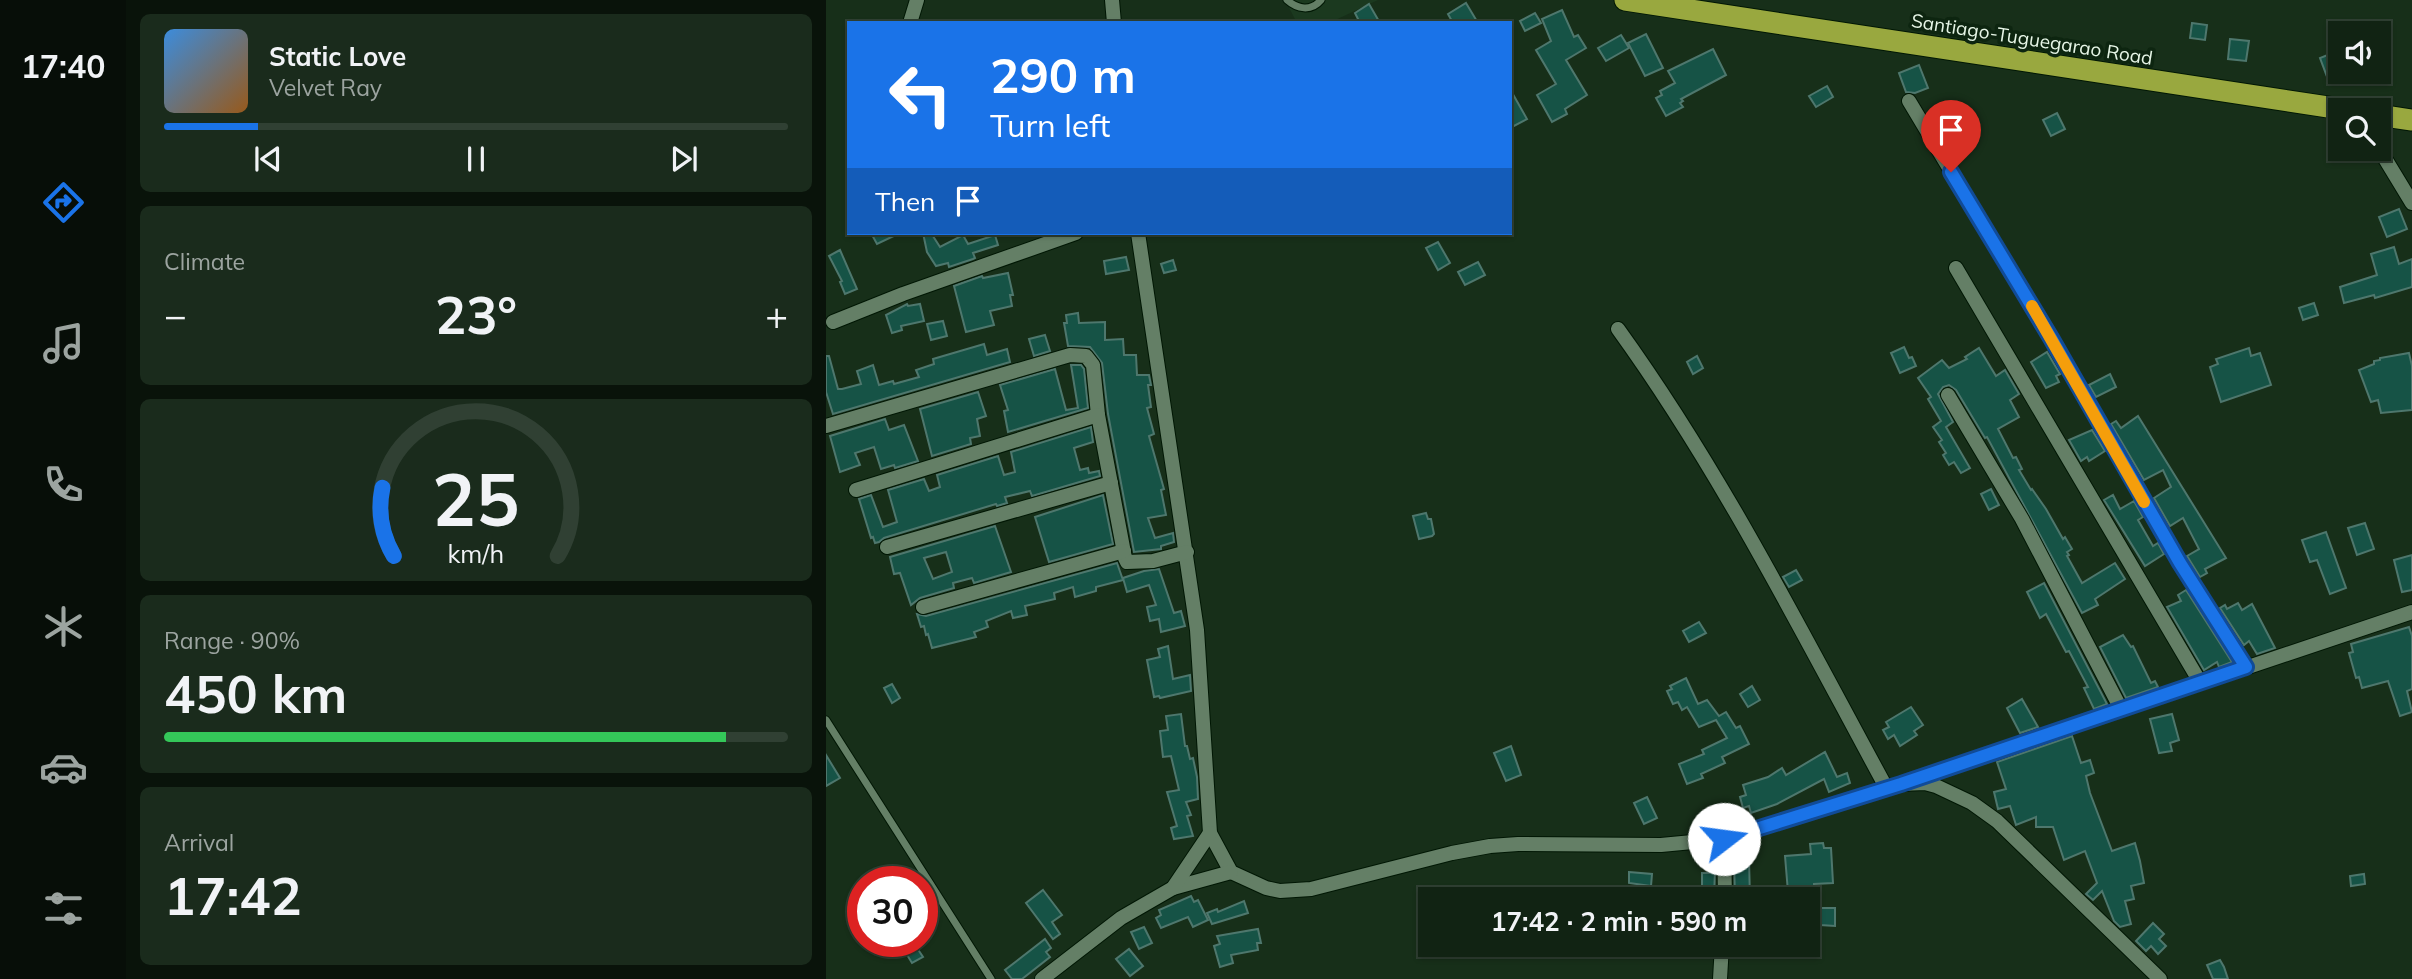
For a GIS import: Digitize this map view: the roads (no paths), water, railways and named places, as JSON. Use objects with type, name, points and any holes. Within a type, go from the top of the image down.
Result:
[{"type":"highway","name":"Santiago-Tuguegarao Road","points":[[1625,0],[2328,107]]},
{"type":"highway","points":[[2391,117],[2412,120]]},
{"type":"street","points":[[911,21],[917,0]]},
{"type":"street","points":[[1112,0],[1114,21]]},
{"type":"street","points":[[1909,101],[2058,350],[2180,563],[2246,667]]},
{"type":"street","points":[[2386,161],[2412,203]]},
{"type":"street","points":[[834,322],[903,294],[1070,235]]},
{"type":"street","points":[[1138,235],[1197,630],[1210,833],[1231,872],[1266,888],[1296,891],[1311,889],[1490,846],[1661,845],[1724,839],[1894,787],[2412,611]]},
{"type":"street","points":[[1955,268],[2200,682]]},
{"type":"street","points":[[1619,330],[1682,422],[1727,496],[1894,787]]},
{"type":"street","points":[[826,426],[1077,354],[1090,359],[1093,365],[1098,415],[1127,562],[1153,561],[1187,552]]},
{"type":"street","points":[[1948,395],[2022,519],[2121,709]]},
{"type":"street","points":[[856,490],[1098,415]]},
{"type":"street","points":[[887,547],[1111,483]]},
{"type":"street","points":[[923,607],[1124,551]]},
{"type":"street","points":[[1894,787],[1925,783],[1936,786],[1972,803],[1997,821],[2160,979]]},
{"type":"street","points":[[1173,888],[1210,833]]},
{"type":"street","points":[[1724,839],[1725,887]]},
{"type":"street","points":[[1042,979],[1121,918],[1173,888],[1231,872]]},
{"type":"street","points":[[1720,979],[1721,957]]},
{"type":"lane","points":[[1287,0],[1295,7],[1305,9],[1317,5],[1321,0]]},
{"type":"lane","points":[[826,720],[991,979]]}]
